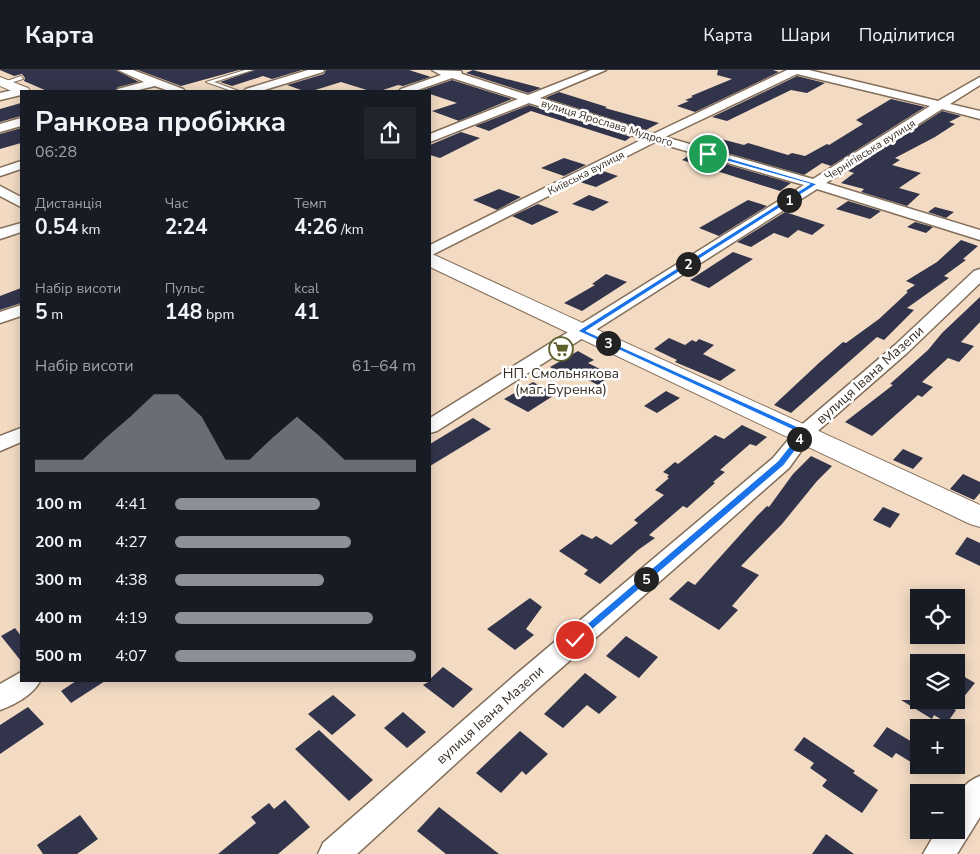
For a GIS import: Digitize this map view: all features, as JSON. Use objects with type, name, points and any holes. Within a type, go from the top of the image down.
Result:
[{"type":"street","points":[[124,70],[177,90]]},
{"type":"street","points":[[253,90],[319,70]]},
{"type":"street","name":"вулиця Ярослава Мудрого","points":[[436,70],[654,138],[815,184],[980,235]]},
{"type":"street","points":[[408,90],[466,70]]},
{"type":"street","points":[[431,138],[601,70]]},
{"type":"street","points":[[804,71],[980,115]]},
{"type":"street","name":"Київська вулиця","points":[[431,250],[654,138],[804,71]]},
{"type":"street","name":"Чернігівська вулиця","points":[[431,426],[980,80]]},
{"type":"street","points":[[126,90],[156,82]]},
{"type":"street","points":[[1,87],[22,87]]},
{"type":"street","points":[[0,128],[20,122]]},
{"type":"street","points":[[0,172],[20,165]]},
{"type":"street","points":[[0,190],[20,202]]},
{"type":"street","points":[[0,234],[20,227]]},
{"type":"street","points":[[431,260],[581,331],[805,432],[980,517]]},
{"type":"street","name":"вулиця Івана Мазепи","points":[[334,854],[524,684],[781,463],[805,432],[901,349],[980,274]]},
{"type":"street","points":[[0,318],[20,310]]},
{"type":"street","points":[[0,444],[20,434]]},
{"type":"street","points":[[0,698],[25,682]]},
{"type":"street","points":[[965,813],[980,790]]},
{"type":"street","points":[[939,854],[949,839]]},
{"type":"lane","points":[[234,90],[209,82],[231,73],[250,70]]},
{"type":"building","points":[[0,70],[116,70],[139,82],[118,87],[116,90],[45,90],[24,81],[25,78],[22,74],[14,76]]},
{"type":"building","points":[[138,70],[239,70],[181,86]]},
{"type":"building","points":[[255,70],[302,70],[272,79],[263,76],[232,86],[220,82]]},
{"type":"building","points":[[326,70],[409,70],[431,77],[383,90],[367,90],[341,82],[315,90],[301,90],[287,85],[324,74]]},
{"type":"building","points":[[473,70],[541,88],[528,93],[466,73]]},
{"type":"building","points":[[718,70],[773,70],[779,72],[695,112],[677,106],[689,101],[685,100],[693,97],[691,96],[732,79],[717,75]]},
{"type":"building","points":[[797,76],[825,83],[807,93],[791,90],[727,121],[712,117]]},
{"type":"building","points":[[452,80],[512,99],[459,121],[432,111],[457,103],[431,94],[431,90],[423,90]]},
{"type":"building","points":[[559,92],[607,107],[605,108],[659,123],[646,130],[545,98]]},
{"type":"building","points":[[891,99],[925,107],[831,166],[822,163],[804,175],[706,147],[721,139],[744,145],[748,143],[788,155],[792,153],[805,156],[827,144],[829,145],[863,124],[856,120]]},
{"type":"building","points":[[20,103],[20,116],[0,122],[0,109]]},
{"type":"building","points":[[529,105],[631,137],[625,141],[531,111],[489,131],[475,126]]},
{"type":"building","points":[[942,111],[961,116],[949,122],[955,124],[935,137],[895,158],[900,160],[892,165],[921,173],[899,188],[920,194],[907,206],[861,192],[864,189],[841,183],[854,173],[848,171]]},
{"type":"building","points":[[20,128],[20,143],[0,149],[0,134]]},
{"type":"building","points":[[461,132],[480,138],[440,158],[431,155],[431,145]]},
{"type":"building","points":[[691,154],[791,183],[780,191],[682,160]]},
{"type":"building","points":[[564,158],[586,165],[564,176],[541,168]]},
{"type":"building","points":[[603,171],[618,176],[596,187],[580,182]]},
{"type":"building","points":[[499,189],[521,197],[497,210],[473,200]]},
{"type":"building","points":[[589,195],[609,202],[593,211],[572,204]]},
{"type":"building","points":[[748,200],[767,206],[719,236],[699,228]]},
{"type":"building","points":[[848,201],[881,211],[870,219],[836,209]]},
{"type":"building","points":[[538,204],[559,212],[532,225],[512,216]]},
{"type":"building","points":[[935,207],[954,212],[946,218],[928,212]]},
{"type":"building","points":[[785,212],[825,225],[812,235],[798,230],[788,238],[774,233],[751,247],[737,242]]},
{"type":"building","points":[[915,222],[933,227],[926,233],[907,227]]},
{"type":"building","points":[[961,240],[978,246],[963,259],[966,260],[944,276],[949,278],[907,308],[914,310],[884,340],[877,337],[791,413],[774,405],[843,342],[846,343],[879,319],[908,292],[906,291],[915,285],[906,281],[937,262]]},
{"type":"building","points":[[733,252],[753,259],[709,288],[690,280]]},
{"type":"building","points":[[606,274],[627,282],[582,311],[564,303],[595,285],[592,284]]},
{"type":"building","points":[[20,288],[20,303],[0,310],[0,296]]},
{"type":"building","points":[[980,297],[980,322],[961,342],[974,346],[959,362],[948,358],[922,382],[933,387],[922,397],[918,395],[872,436],[845,422],[893,385],[890,384],[928,350],[942,333]]},
{"type":"building","points":[[669,338],[685,345],[692,340],[696,342],[699,339],[714,345],[703,354],[736,370],[720,381],[675,362],[677,360],[654,349]]},
{"type":"building","points":[[578,351],[594,360],[588,363],[612,375],[598,385],[572,372],[565,376],[550,367]]},
{"type":"building","points":[[533,382],[556,394],[528,412],[504,399]]},
{"type":"building","points":[[666,391],[680,398],[657,413],[644,406]]},
{"type":"building","points":[[473,418],[491,429],[431,465],[431,443]]},
{"type":"building","points":[[742,425],[767,437],[756,446],[750,444],[720,470],[725,472],[713,482],[715,483],[687,508],[683,506],[649,535],[655,538],[638,550],[600,584],[584,574],[588,570],[559,551],[582,534],[592,539],[596,536],[611,545],[638,523],[634,520],[664,495],[655,490],[669,478],[667,477],[669,475],[663,472],[675,462],[678,464],[715,435],[724,439]]},
{"type":"building","points":[[903,449],[923,458],[913,469],[893,460]]},
{"type":"building","points":[[811,456],[832,466],[817,481],[782,524],[741,566],[759,575],[732,606],[738,610],[719,630],[669,599],[688,581],[695,585],[757,516],[767,506],[769,507],[793,474]]},
{"type":"building","points":[[963,474],[980,482],[980,493],[974,500],[950,489]]},
{"type":"building","points":[[883,507],[900,514],[890,528],[873,520]]},
{"type":"building","points":[[967,537],[980,543],[980,566],[955,554]]},
{"type":"building","points":[[530,598],[542,607],[526,629],[534,635],[515,650],[487,629]]},
{"type":"building","points":[[15,628],[20,635],[20,660],[1,636]]},
{"type":"building","points":[[626,636],[658,657],[639,678],[606,656]]},
{"type":"building","points":[[443,667],[473,689],[453,708],[423,685],[431,682],[431,678]]},
{"type":"building","points":[[585,673],[617,697],[599,714],[587,705],[563,728],[544,714]]},
{"type":"building","points":[[965,677],[975,683],[965,695]]},
{"type":"building","points":[[74,682],[103,682],[71,703],[61,691]]},
{"type":"building","points":[[333,695],[356,715],[332,735],[308,714]]},
{"type":"building","points":[[901,700],[910,700],[910,706]]},
{"type":"building","points":[[28,707],[44,724],[0,754],[0,725]]},
{"type":"building","points":[[916,709],[956,710],[950,719],[940,719],[934,715],[932,719]]},
{"type":"building","points":[[403,712],[426,732],[407,748],[384,728]]},
{"type":"building","points":[[887,727],[910,741],[910,762],[896,753],[892,758],[873,746]]},
{"type":"building","points":[[319,730],[373,780],[349,801],[295,749]]},
{"type":"building","points":[[520,731],[548,754],[526,775],[522,771],[501,793],[476,773]]},
{"type":"building","points":[[804,737],[855,771],[853,773],[878,790],[862,813],[822,786],[827,780],[810,768],[814,763],[794,750]]},
{"type":"building","points":[[285,800],[310,827],[278,854],[218,854],[256,823],[251,817],[269,803],[274,809]]},
{"type":"building","points":[[439,807],[499,854],[446,854],[417,831]]},
{"type":"building","points":[[80,815],[98,839],[77,854],[43,854],[37,845]]},
{"type":"building","points":[[826,834],[854,854],[812,854]]},
{"type":"place","name":"НП. Смольнякова (маг. Буренка)","points":[[561,349]]},
{"type":"route","points":[[575,640],[781,463],[805,432],[581,331],[815,184],[708,154]]}]
